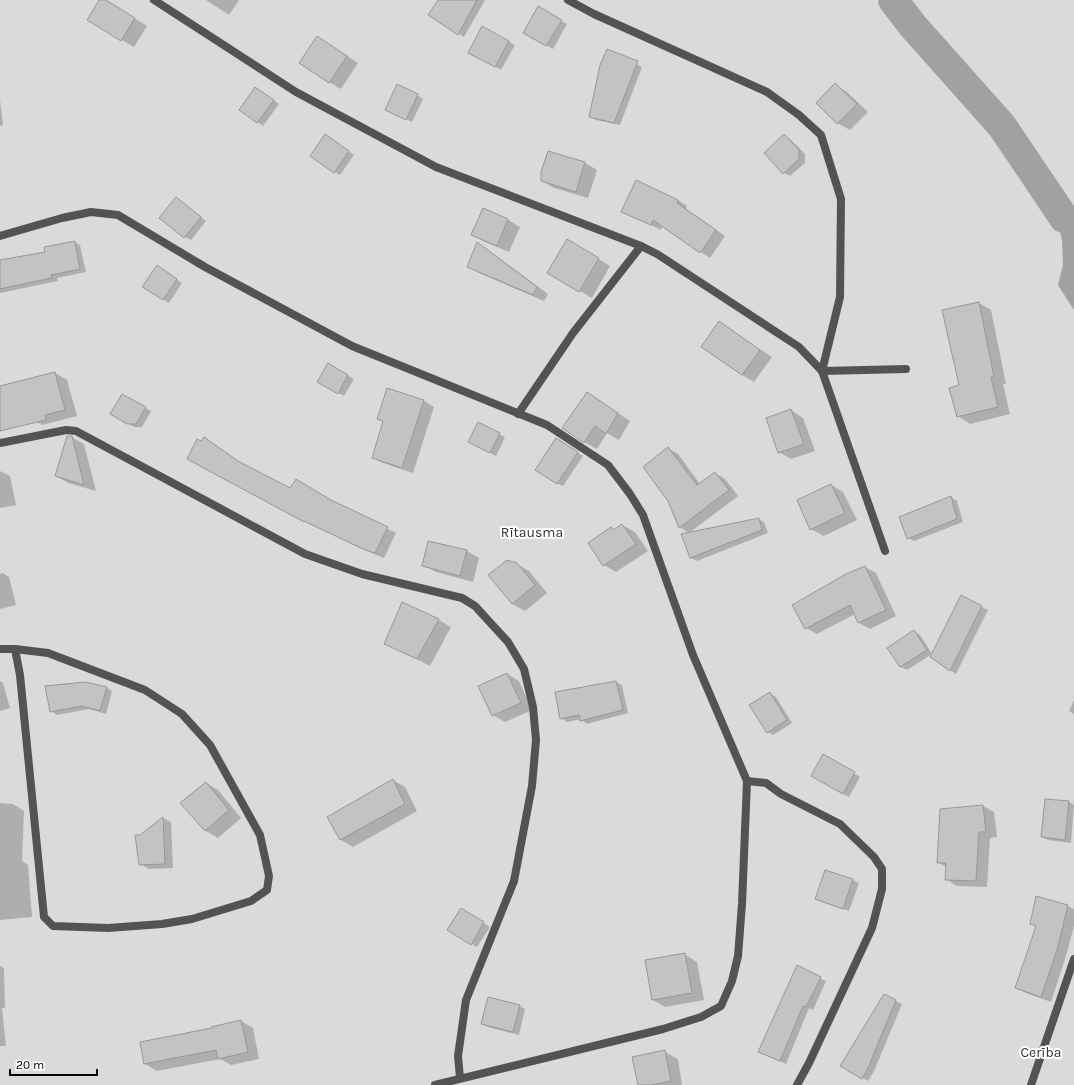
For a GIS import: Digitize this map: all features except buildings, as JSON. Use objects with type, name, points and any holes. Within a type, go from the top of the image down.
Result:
[{"type":"lane","points":[[568,0],[594,14],[767,92],[799,115],[821,136],[841,199],[840,297],[822,371]]},
{"type":"lane","points":[[160,1],[296,92],[436,167],[641,246],[657,254],[799,347],[822,371],[885,552]]},
{"type":"lane","points":[[0,236],[62,218],[91,212],[118,215],[205,267],[352,346],[547,425],[608,465],[640,510],[693,655],[747,781],[742,904],[738,956],[732,981],[721,1006],[701,1017],[663,1029],[435,1085]]},
{"type":"lane","points":[[518,414],[573,333],[641,246]]},
{"type":"lane","points":[[822,371],[906,369]]},
{"type":"lane","points":[[0,443],[66,430],[76,431],[306,554],[362,574],[462,598],[475,606],[508,642],[524,669],[532,707],[536,740],[532,786],[514,881],[466,1000],[458,1056],[460,1078]]},
{"type":"lane","points":[[0,649],[15,649],[48,653],[145,690],[182,714],[210,745],[260,835],[269,876],[267,890],[251,901],[192,919],[162,924],[108,928],[53,926],[44,916],[20,675],[15,649]]},
{"type":"lane","points":[[747,781],[766,783],[781,794],[840,824],[874,857],[882,869],[882,889],[872,928],[809,1063],[797,1085]]},
{"type":"lane","points":[[1031,1085],[1074,959]]},
{"type":"green space","name":"Rītausma","points":[[0,0],[1074,0],[1074,1085],[0,1085]]},
{"type":"shaded area","points":[[1072,215],[1074,217],[1074,310],[1058,285],[1063,265],[1062,241],[1058,221]]},
{"type":"waterway","points":[[893,0],[913,26],[1002,126],[1064,218]]},
{"type":"park label","name":"Cerība","points":[[1041,1052]]}]
